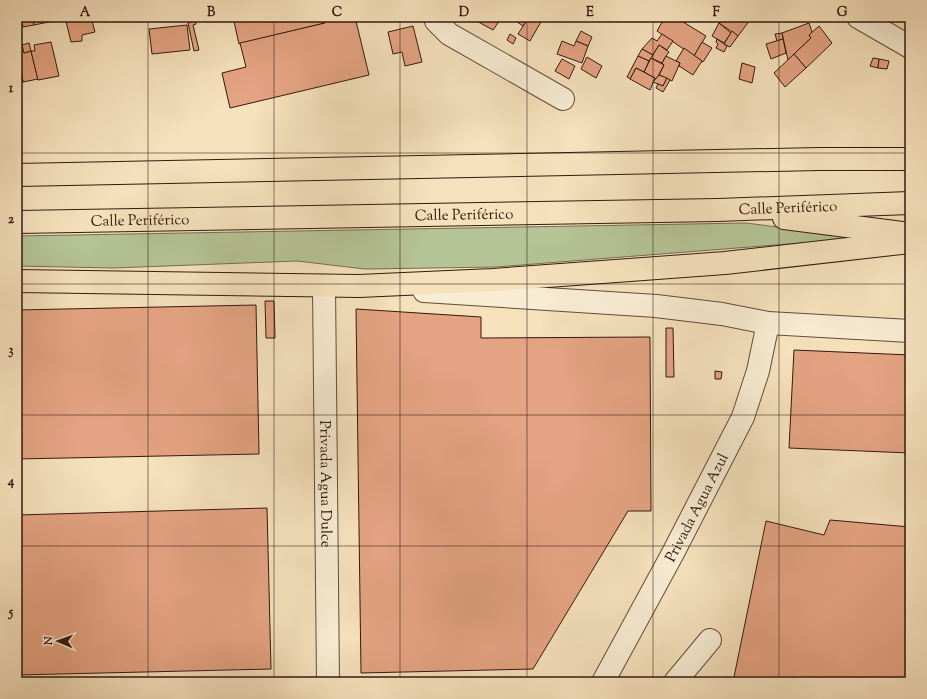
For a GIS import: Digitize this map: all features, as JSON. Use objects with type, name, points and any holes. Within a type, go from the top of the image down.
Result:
[{"type":"highway","points":[[820,159],[910,150]]},
{"type":"highway","points":[[17,175],[820,159],[910,159]]},
{"type":"highway","name":"Calle Periférico","points":[[17,222],[718,210],[910,203]]},
{"type":"highway","points":[[718,210],[910,234]]},
{"type":"highway","points":[[17,281],[359,286],[493,280],[725,263],[910,242]]},
{"type":"street","points":[[435,17],[436,21],[449,34],[563,99]]},
{"type":"street","points":[[858,17],[910,47]]},
{"type":"street","name":"Privada Agua Dulce","points":[[324,286],[328,682]]},
{"type":"street","points":[[359,286],[656,306],[722,314],[768,323],[910,331]]},
{"type":"street","name":"Privada Agua Azul","points":[[602,682],[673,553],[743,417],[758,371],[768,323]]},
{"type":"street","points":[[675,682],[710,640]]},
{"type":"green space","points":[[746,223],[864,238],[496,267],[365,269],[297,261],[114,268],[17,266],[17,236]]},
{"type":"building","points":[[21,17],[32,17],[34,25],[23,27]]},
{"type":"building","points":[[32,17],[58,17],[59,20],[34,25]]},
{"type":"building","points":[[65,17],[91,17],[95,32],[82,35],[82,41],[71,42]]},
{"type":"building","points":[[233,17],[323,17],[325,23],[239,44]]},
{"type":"building","points":[[323,17],[355,17],[369,75],[230,108],[222,73],[246,67],[240,43],[325,23]]},
{"type":"building","points":[[474,17],[496,17],[500,20],[493,30],[473,19]]},
{"type":"building","points":[[514,17],[529,17],[523,26],[513,19]]},
{"type":"building","points":[[529,17],[538,17],[542,20],[530,41],[518,34]]},
{"type":"building","points":[[665,17],[675,17],[706,36],[694,56],[657,31]]},
{"type":"building","points":[[724,17],[746,17],[750,20],[738,36],[719,23]]},
{"type":"building","points":[[195,21],[196,24],[193,25],[199,50],[194,51],[188,23]]},
{"type":"building","points":[[719,23],[731,33],[724,43],[712,36]]},
{"type":"building","points":[[809,23],[812,32],[809,35],[811,38],[788,60],[782,33]]},
{"type":"building","points":[[187,25],[190,50],[152,54],[149,29]]},
{"type":"building","points":[[413,26],[422,62],[405,66],[402,52],[393,54],[388,32]]},
{"type":"building","points":[[819,26],[832,43],[806,68],[794,54],[811,38],[809,35]]},
{"type":"building","points":[[581,31],[592,37],[588,46],[576,41]]},
{"type":"building","points":[[732,31],[738,36],[730,47],[724,44]]},
{"type":"building","points":[[782,33],[783,39],[777,41],[775,34]]},
{"type":"building","points":[[510,34],[516,38],[513,44],[507,40]]},
{"type":"building","points":[[662,34],[673,41],[667,50],[659,45],[653,55],[642,49],[652,38],[657,41]]},
{"type":"building","points":[[717,39],[727,46],[724,52],[716,48],[718,44],[716,42]]},
{"type":"building","points":[[783,39],[786,53],[771,59],[766,44]]},
{"type":"building","points":[[17,41],[21,41],[24,53],[31,51],[38,79],[23,82],[20,66],[17,66]]},
{"type":"building","points":[[562,41],[574,46],[576,41],[588,46],[582,63],[557,54]]},
{"type":"building","points":[[51,42],[59,76],[38,80],[31,51],[35,51],[34,45]]},
{"type":"building","points":[[702,42],[712,48],[703,62],[694,56]]},
{"type":"building","points":[[29,43],[31,51],[24,53],[22,45]]},
{"type":"building","points":[[659,45],[669,52],[662,63],[651,58]]},
{"type":"building","points":[[684,48],[702,61],[693,75],[679,66],[680,63],[676,61]]},
{"type":"building","points":[[642,49],[653,55],[649,61],[638,56]]},
{"type":"building","points":[[794,54],[806,68],[785,87],[774,73]]},
{"type":"building","points":[[638,56],[649,61],[644,72],[636,68],[630,79],[627,77]]},
{"type":"building","points":[[666,56],[680,63],[672,81],[659,75],[664,65],[662,63]]},
{"type":"building","points":[[587,57],[602,66],[596,78],[581,69]]},
{"type":"building","points":[[651,58],[664,65],[656,80],[644,72]]},
{"type":"building","points":[[873,58],[879,59],[878,68],[870,66]]},
{"type":"building","points":[[562,59],[575,66],[569,79],[555,71]]},
{"type":"building","points":[[879,59],[889,61],[887,69],[878,68]]},
{"type":"building","points":[[742,63],[755,67],[752,83],[739,79]]},
{"type":"building","points":[[17,66],[20,66],[23,82],[17,85]]},
{"type":"building","points":[[636,68],[655,78],[650,90],[630,79]]},
{"type":"building","points":[[659,75],[667,78],[663,86],[653,82]]},
{"type":"building","points":[[667,78],[670,80],[663,92],[656,88],[658,84],[663,86]]},
{"type":"building","points":[[265,301],[274,301],[275,338],[266,338]]},
{"type":"building","points":[[256,305],[259,454],[17,459],[17,310]]},
{"type":"building","points":[[356,309],[481,317],[481,338],[650,337],[651,511],[628,511],[533,669],[361,673]]},
{"type":"building","points":[[666,328],[673,328],[674,377],[666,377]]},
{"type":"building","points":[[794,350],[910,355],[910,453],[789,448]]},
{"type":"building","points":[[715,371],[722,372],[721,379],[715,379]]},
{"type":"building","points":[[267,508],[271,669],[17,675],[17,515]]},
{"type":"building","points":[[830,520],[910,527],[910,682],[733,682],[766,521],[824,535]]}]
